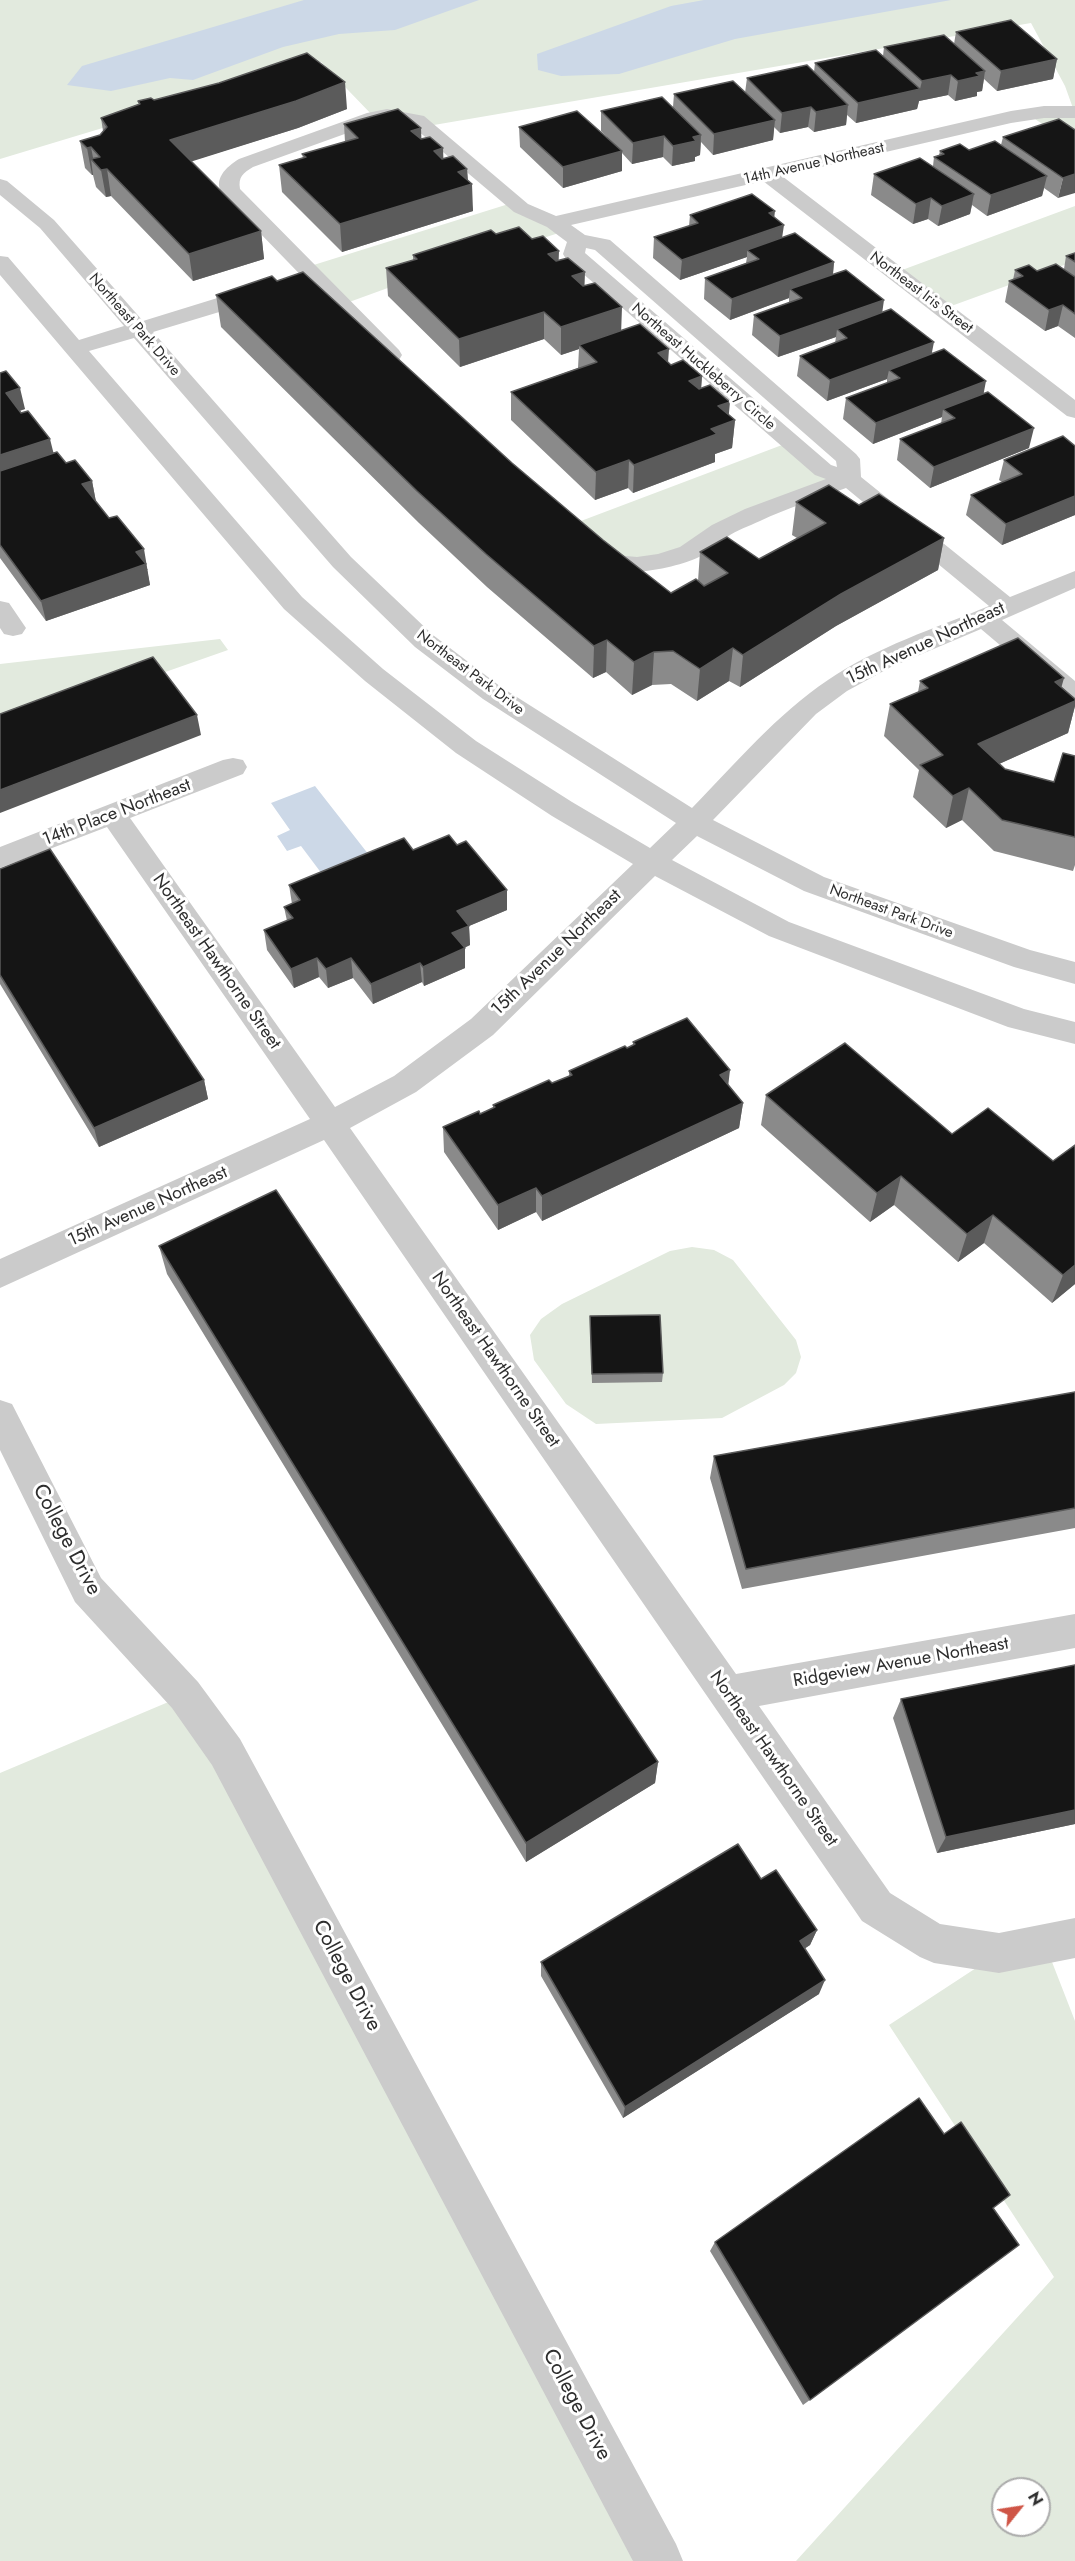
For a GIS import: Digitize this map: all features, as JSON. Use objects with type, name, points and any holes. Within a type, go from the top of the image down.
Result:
[{"type":"street","name":"14th Avenue Northeast","points":[[554,223],[1011,117],[1044,112],[1075,112]]},
{"type":"street","name":"Northeast Huckleberry Circle","points":[[404,368],[295,282],[230,192],[228,180],[232,171],[246,163],[374,117],[387,115],[417,120],[521,208],[554,223],[578,240],[602,245],[848,459],[849,479]]},
{"type":"street","name":"Northeast Iris Street","points":[[768,175],[1075,411]]},
{"type":"street","name":"Northeast Park Drive","points":[[0,185],[47,224],[137,330],[342,562],[424,641],[492,693],[694,822],[814,884],[1024,959],[1075,973]]},
{"type":"street","points":[[0,262],[293,603],[374,675],[466,747],[562,809],[652,862],[779,929],[1019,1019],[1075,1033]]},
{"type":"street","points":[[74,349],[295,282]]},
{"type":"street","points":[[1051,392],[1075,383]]},
{"type":"street","points":[[578,540],[592,553],[609,562],[637,565],[661,561],[689,552],[721,530],[754,514],[849,479],[995,612],[1075,695]]},
{"type":"street","name":"15th Avenue Northeast","points":[[0,1275],[330,1124],[405,1084],[482,1027],[694,822],[807,708],[838,685],[882,661],[1075,579]]},
{"type":"street","name":"14th Place Northeast","points":[[0,858],[233,767]]},
{"type":"street","name":"Northeast Hawthorne Street","points":[[113,815],[876,1906],[934,1943],[999,1953],[1075,1938]]},
{"type":"street","name":"College Drive","points":[[0,1415],[88,1590],[185,1695],[226,1752],[659,2561]]},
{"type":"street","name":"Ridgeview Avenue Northeast","points":[[726,1694],[1075,1631]]},
{"type":"shaded area","points":[[0,0],[1075,0],[1075,147],[1028,114],[1074,111],[1065,86],[1031,23],[428,126],[374,117],[321,62],[0,159]]},
{"type":"shaded area","points":[[515,202],[565,231],[341,305],[304,268]]},
{"type":"shaded area","points":[[1075,206],[1075,261],[943,309],[894,273]]},
{"type":"shaded area","points":[[790,442],[849,479],[689,552],[637,565],[565,527]]},
{"type":"shaded area","points":[[220,639],[228,650],[0,730],[0,664]]},
{"type":"shaded area","points":[[692,1247],[714,1250],[733,1260],[796,1340],[801,1357],[796,1373],[784,1385],[722,1418],[596,1424],[566,1404],[534,1360],[530,1335],[541,1319],[562,1304],[670,1251]]},
{"type":"shaded area","points":[[185,1695],[659,2561],[0,2561],[0,1773]]},
{"type":"shaded area","points":[[1045,1944],[1075,2021],[1075,2561],[796,2561],[1054,2277],[889,2025],[999,1953]]},
{"type":"water","points":[[304,0],[479,0],[395,30],[339,34],[283,47],[193,80],[170,78],[111,91],[67,85],[82,66]]},
{"type":"water","points":[[704,0],[951,0],[735,39],[619,74],[561,76],[538,70],[537,54],[671,6]]},
{"type":"water","points":[[315,786],[369,855],[322,874],[301,846],[287,851],[277,836],[290,830],[271,803]]},
{"type":"building","points":[[1011,20],[1057,59],[1001,71],[956,32]]},
{"type":"building","points":[[944,35],[985,71],[976,73],[980,76],[958,81],[951,75],[922,81],[884,47]]},
{"type":"building","points":[[876,50],[920,89],[858,103],[815,63]]},
{"type":"building","points":[[307,53],[345,82],[296,101],[170,140],[261,231],[189,254],[107,169],[101,170],[91,159],[100,157],[91,147],[87,148],[80,141],[100,135],[107,127],[101,118],[140,104],[138,101],[151,98],[154,100],[219,83]]},
{"type":"building","points":[[807,65],[848,105],[816,112],[811,107],[782,113],[747,78]]},
{"type":"building","points":[[733,81],[775,120],[714,134],[674,94]]},
{"type":"building","points":[[662,97],[701,135],[693,137],[696,141],[673,146],[664,136],[633,143],[601,111]]},
{"type":"building","points":[[398,109],[421,128],[411,131],[421,139],[430,137],[443,148],[434,151],[442,159],[453,156],[467,169],[458,172],[472,184],[340,224],[279,165],[306,157],[302,154],[358,138],[344,124]]},
{"type":"building","points":[[577,111],[622,151],[563,167],[519,127]]},
{"type":"building","points":[[1059,119],[1075,130],[1075,174],[1063,178],[1003,137]]},
{"type":"building","points":[[995,141],[1047,176],[991,195],[934,157],[944,154],[940,151],[960,144],[969,150]]},
{"type":"building","points":[[920,158],[974,194],[942,206],[931,198],[916,204],[874,174]]},
{"type":"building","points":[[752,194],[775,211],[769,213],[784,225],[682,260],[654,237],[698,223],[690,215]]},
{"type":"building","points":[[519,227],[532,239],[543,236],[559,251],[548,254],[556,261],[568,258],[585,272],[572,276],[583,286],[595,283],[622,307],[561,327],[544,312],[459,339],[386,268],[417,259],[413,255],[491,230],[496,234]]},
{"type":"building","points":[[795,233],[834,262],[732,299],[705,278],[759,259],[747,250]]},
{"type":"building","points":[[1075,253],[1075,262],[1066,256]]},
{"type":"building","points":[[1056,264],[1075,277],[1075,314],[1063,305],[1049,310],[1009,281],[1023,276],[1015,270],[1029,265],[1037,271]]},
{"type":"building","points":[[846,270],[884,300],[780,336],[754,315],[802,298],[790,289]]},
{"type":"building","points":[[303,272],[512,463],[603,540],[671,593],[696,579],[704,586],[728,573],[700,552],[727,537],[759,559],[826,523],[796,502],[829,485],[859,505],[879,494],[944,538],[841,594],[743,655],[733,648],[700,669],[673,651],[654,652],[634,662],[607,640],[594,646],[486,554],[417,491],[216,295],[272,276],[277,281]]},
{"type":"building","points":[[891,309],[934,342],[830,380],[800,356],[847,338],[837,329]]},
{"type":"building","points":[[640,324],[669,349],[658,353],[671,365],[683,360],[702,376],[689,381],[699,389],[710,385],[730,402],[718,406],[735,420],[711,429],[717,434],[634,465],[629,460],[596,472],[511,392],[597,362],[579,345]]},
{"type":"building","points":[[944,349],[986,381],[876,423],[846,398],[900,378],[889,370]]},
{"type":"building","points":[[6,371],[20,388],[6,393],[21,413],[28,411],[50,439],[0,455],[0,373]]},
{"type":"building","points":[[988,392],[1034,428],[934,467],[900,439],[955,418],[943,409]]},
{"type":"building","points":[[1063,436],[1075,446],[1075,496],[1006,524],[971,495],[1022,474],[1004,460]]},
{"type":"building","points":[[57,452],[66,463],[75,460],[92,481],[82,484],[109,518],[117,516],[144,549],[136,552],[146,564],[41,601],[0,545],[0,471]]},
{"type":"building","points":[[1018,638],[1064,678],[1055,682],[1075,701],[978,744],[1005,769],[1054,782],[1063,753],[1075,756],[1075,837],[1002,820],[969,788],[953,796],[920,765],[943,755],[890,704],[928,688],[920,681]]},
{"type":"building","points":[[153,657],[197,715],[0,790],[0,714]]},
{"type":"building","points":[[449,835],[457,845],[466,841],[507,890],[457,911],[469,926],[452,933],[465,948],[423,967],[420,963],[371,984],[351,958],[326,969],[317,958],[291,969],[264,930],[293,918],[284,907],[300,900],[289,885],[404,838],[413,850]]},
{"type":"building","points":[[50,849],[204,1080],[94,1128],[0,975],[0,869]]},
{"type":"building","points":[[687,1018],[730,1070],[720,1075],[743,1103],[542,1196],[536,1188],[498,1205],[443,1127],[479,1111],[480,1114],[495,1107],[493,1105],[549,1080],[552,1083],[572,1075],[569,1071],[625,1046],[627,1048],[635,1044],[633,1042]]},
{"type":"building","points":[[845,1043],[952,1134],[988,1108],[1053,1161],[1075,1145],[1075,1265],[1063,1275],[993,1215],[967,1234],[901,1176],[877,1193],[766,1095]]},
{"type":"building","points":[[276,1190],[658,1762],[526,1843],[159,1246]]},
{"type":"building","points":[[660,1315],[663,1373],[592,1374],[590,1316]]},
{"type":"building","points":[[1075,1392],[1075,1508],[746,1569],[714,1456]]},
{"type":"building","points":[[1075,1665],[1075,1810],[946,1837],[901,1699]]},
{"type":"building","points":[[738,1844],[761,1879],[776,1870],[817,1930],[800,1941],[825,1980],[625,2107],[541,1962]]},
{"type":"building","points":[[919,2098],[944,2134],[961,2122],[1010,2195],[993,2208],[1019,2245],[810,2400],[715,2242]]}]
